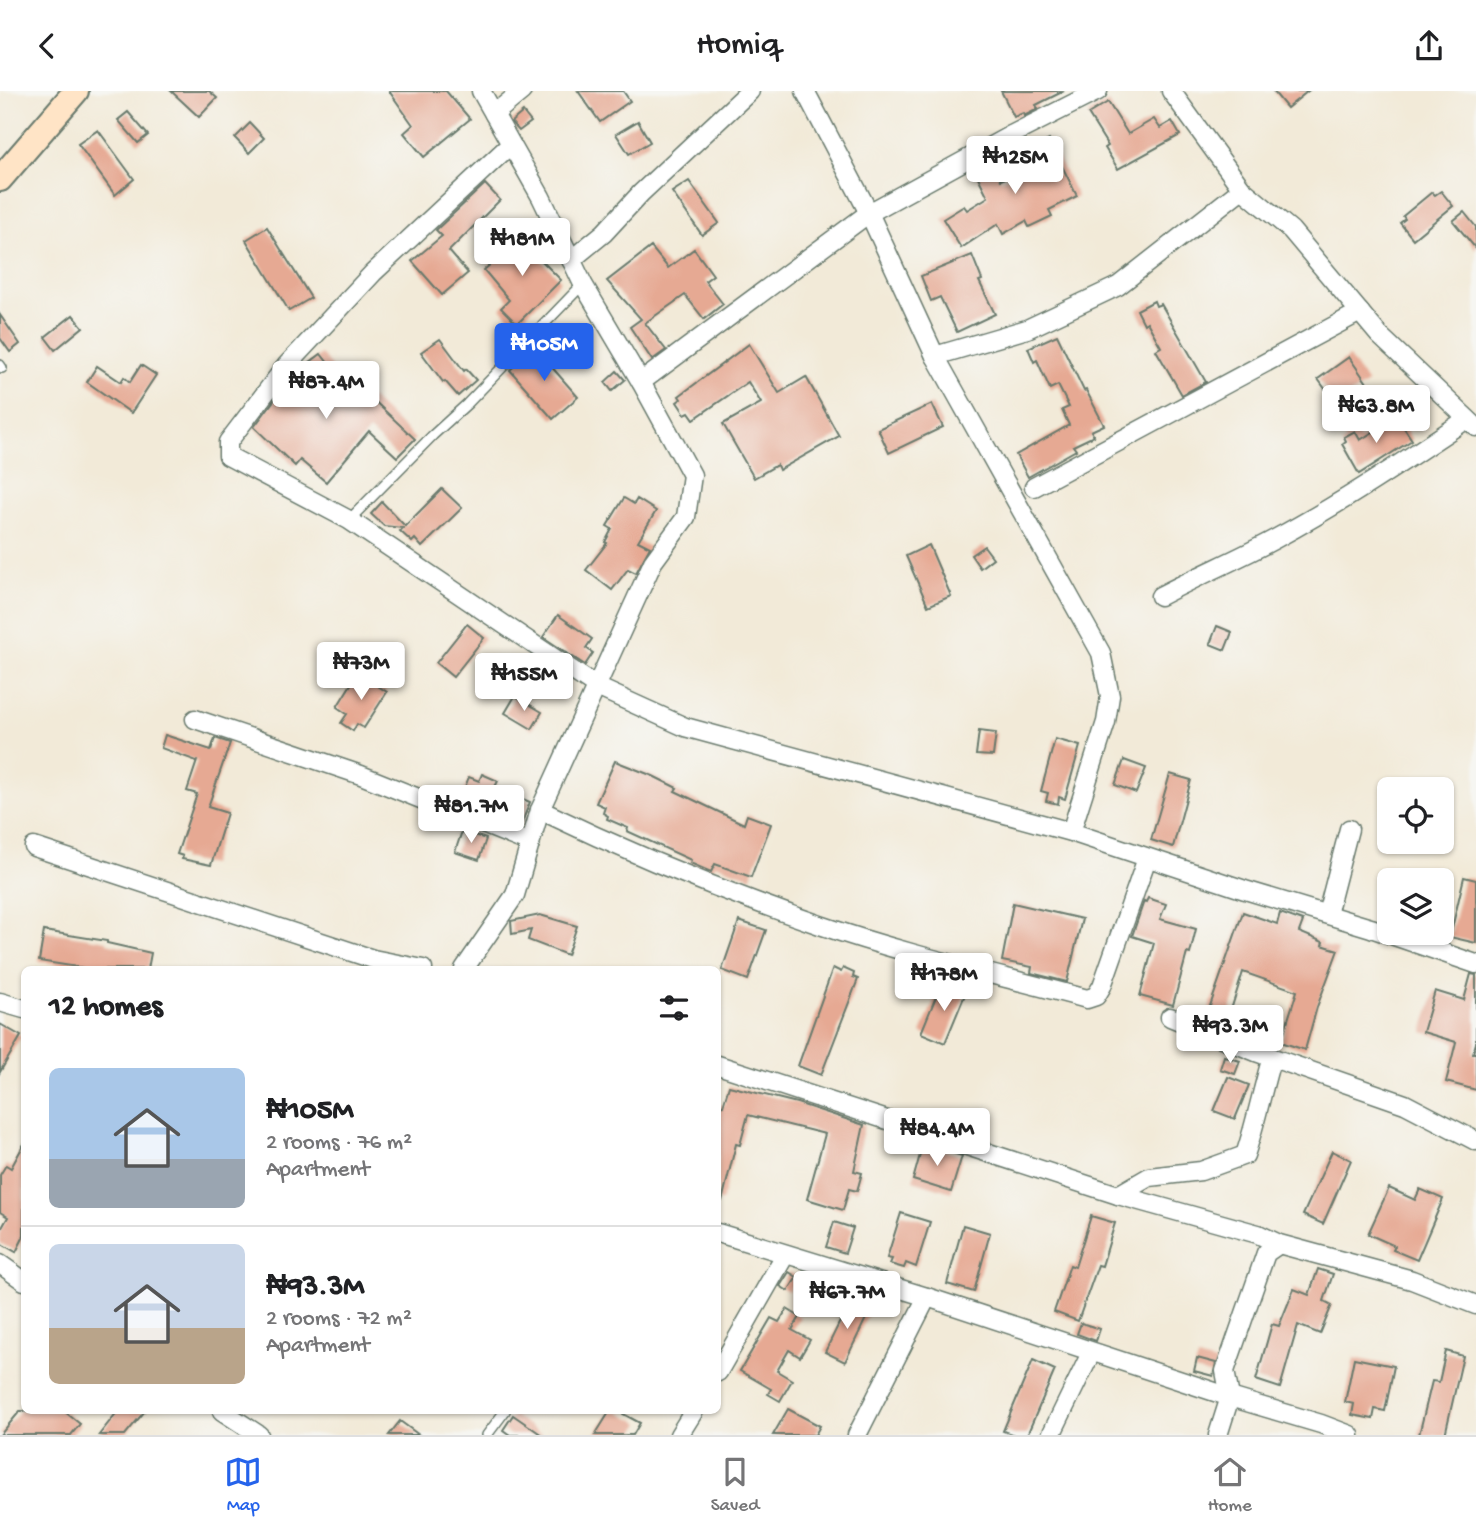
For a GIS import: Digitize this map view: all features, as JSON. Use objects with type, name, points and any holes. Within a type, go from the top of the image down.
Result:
[{"type":"street","points":[[0,179],[76,91]]},
{"type":"street","points":[[466,966],[514,895],[540,810],[653,562],[686,517],[692,475],[583,285],[541,197],[481,91]]},
{"type":"street","points":[[494,114],[522,91]]},
{"type":"street","points":[[571,260],[604,233],[641,193],[750,91]]},
{"type":"street","points":[[805,91],[869,213],[935,356],[1101,653],[1111,696],[1106,722],[1071,832]]},
{"type":"street","points":[[641,382],[869,213],[1098,91]]},
{"type":"street","points":[[1160,596],[1285,533],[1471,423],[1379,335],[1291,230],[1242,188],[1171,91]]},
{"type":"street","points":[[510,145],[373,273],[286,366],[228,442],[228,456],[349,520],[597,687],[685,727],[1071,832],[1476,964]]},
{"type":"street","points":[[935,356],[1027,329],[1118,286],[1242,188]]},
{"type":"street","points":[[1034,487],[1360,312]]},
{"type":"street","points":[[195,719],[361,775],[530,843]]},
{"type":"street","points":[[540,810],[703,882],[822,926],[901,950],[1087,999],[1096,996],[1102,986],[1147,858]]},
{"type":"street","points":[[1327,914],[1349,829]]},
{"type":"street","points":[[34,847],[371,964],[392,966]]},
{"type":"street","points":[[0,1002],[21,1008]]},
{"type":"street","points":[[1170,1017],[1405,1104],[1476,1141]]},
{"type":"street","points":[[1118,1195],[1149,1177],[1201,1171],[1245,1155],[1272,1057]]},
{"type":"street","points":[[721,1066],[1118,1195],[1258,1234],[1279,1244],[1412,1280],[1476,1305]]},
{"type":"street","points":[[721,1234],[928,1297],[1091,1353],[1321,1423],[1350,1435]]},
{"type":"street","points":[[1218,1435],[1230,1397],[1225,1371],[1266,1253],[1279,1244]]},
{"type":"street","points":[[721,1367],[785,1255]]},
{"type":"street","points":[[0,1264],[21,1279]]},
{"type":"street","points":[[857,1435],[928,1297]]},
{"type":"street","points":[[1051,1435],[1091,1353]]},
{"type":"street","points":[[227,1414],[259,1435]]},
{"type":"street","points":[[679,1435],[692,1414]]},
{"type":"lane","points":[[349,520],[583,285]]},
{"type":"lane","points":[[487,1435],[503,1414]]},
{"type":"building","points":[[171,91],[209,91],[217,98],[199,117]]},
{"type":"building","points":[[389,91],[446,91],[470,119],[424,157],[404,133],[413,125]]},
{"type":"building","points":[[578,91],[623,91],[630,101],[600,122]]},
{"type":"building","points":[[1001,91],[1064,91],[1036,105],[1038,109],[1024,116],[1023,113],[1014,117]]},
{"type":"building","points":[[1273,91],[1308,91],[1287,108]]},
{"type":"building","points":[[1108,102],[1128,134],[1154,119],[1160,128],[1172,121],[1180,135],[1118,169],[1105,148],[1108,146],[1088,114]]},
{"type":"building","points":[[128,112],[148,135],[138,143],[118,120]]},
{"type":"building","points":[[523,112],[531,122],[519,131],[511,122]]},
{"type":"building","points":[[638,121],[650,142],[629,154],[616,134]]},
{"type":"building","points":[[250,123],[264,138],[249,153],[235,138]]},
{"type":"building","points":[[98,130],[134,179],[115,195],[78,144]]},
{"type":"building","points":[[1049,140],[1077,196],[1049,210],[1052,216],[1029,227],[1026,221],[1003,234],[998,224],[961,248],[943,219],[964,206],[967,210],[988,197],[976,173],[993,164],[1001,180],[1023,170],[1016,156]]},
{"type":"building","points":[[689,181],[719,223],[702,235],[672,192]]},
{"type":"building","points":[[485,184],[500,200],[449,251],[468,273],[442,295],[412,261],[442,236],[436,230]]},
{"type":"building","points":[[1441,191],[1453,206],[1413,239],[1400,223],[1405,219],[1403,216],[1432,192],[1435,195]]},
{"type":"building","points":[[1464,212],[1476,227],[1476,249],[1453,221]]},
{"type":"building","points":[[267,227],[311,298],[289,311],[246,240]]},
{"type":"building","points":[[526,233],[543,253],[538,257],[561,280],[517,324],[501,308],[509,300],[484,270]]},
{"type":"building","points":[[651,247],[668,268],[694,249],[713,275],[705,281],[723,304],[704,319],[685,295],[645,323],[666,350],[652,360],[630,327],[641,319],[607,281]]},
{"type":"building","points":[[972,255],[982,280],[979,281],[995,314],[957,332],[940,297],[931,301],[921,276]]},
{"type":"building","points":[[1154,301],[1156,306],[1161,304],[1206,382],[1182,395],[1156,350],[1161,347],[1137,310]]},
{"type":"building","points":[[0,315],[20,344],[10,352],[0,338]]},
{"type":"building","points":[[73,315],[83,327],[55,350],[45,337]]},
{"type":"building","points":[[1057,335],[1104,425],[1091,431],[1094,436],[1073,446],[1076,450],[1028,477],[1016,455],[1069,425],[1062,410],[1069,407],[1058,385],[1050,389],[1037,360],[1034,362],[1028,348]]},
{"type":"building","points":[[440,339],[464,371],[466,369],[476,380],[458,396],[443,382],[421,352]]},
{"type":"building","points":[[749,344],[779,393],[806,377],[839,436],[779,470],[777,465],[754,478],[723,424],[761,403],[748,382],[694,419],[689,412],[685,414],[677,402],[681,399],[679,396]]},
{"type":"building","points":[[535,348],[578,397],[553,419],[510,370]]},
{"type":"building","points":[[321,354],[361,405],[369,396],[415,439],[397,457],[369,431],[326,482],[300,460],[295,466],[254,427],[294,374]]},
{"type":"building","points":[[1349,357],[1367,383],[1336,404],[1318,379]]},
{"type":"building","points":[[141,365],[156,375],[131,413],[87,382],[97,366],[121,382],[124,377],[130,382]]},
{"type":"building","points":[[617,371],[625,380],[612,391],[605,382]]},
{"type":"building","points":[[932,404],[943,427],[889,453],[878,429]]},
{"type":"building","points":[[1397,417],[1412,440],[1359,474],[1342,444],[1346,441],[1344,437],[1355,431],[1360,440]]},
{"type":"building","points":[[442,489],[462,508],[422,547],[415,539],[412,542],[400,531],[403,528],[384,526],[371,514],[382,502],[405,526]]},
{"type":"building","points":[[624,498],[634,504],[637,499],[656,511],[638,541],[650,547],[636,573],[628,569],[612,590],[586,570],[607,543],[605,542],[612,529],[607,526]]},
{"type":"building","points":[[929,545],[951,596],[928,606],[906,556]]},
{"type":"building","points":[[984,546],[993,558],[980,568],[971,555]]},
{"type":"building","points":[[558,615],[592,639],[586,648],[593,653],[585,665],[543,637]]},
{"type":"building","points":[[467,624],[484,638],[453,677],[436,663]]},
{"type":"building","points":[[1217,626],[1232,632],[1225,650],[1210,644]]},
{"type":"building","points":[[358,673],[387,692],[364,728],[357,724],[353,731],[341,723],[347,714],[337,707]]},
{"type":"building","points":[[515,696],[542,712],[532,729],[505,713]]},
{"type":"building","points":[[979,731],[996,733],[993,756],[976,755]]},
{"type":"building","points":[[165,735],[211,750],[215,738],[230,743],[208,807],[227,813],[211,865],[182,859],[183,856],[177,854],[197,794],[187,791],[197,761],[161,748]]},
{"type":"building","points":[[1055,739],[1080,746],[1065,799],[1059,797],[1058,804],[1046,801],[1048,793],[1041,791]]},
{"type":"building","points":[[1124,760],[1146,768],[1136,793],[1115,785]]},
{"type":"building","points":[[615,761],[653,776],[677,788],[675,791],[744,824],[747,815],[771,824],[751,877],[715,864],[711,872],[607,819],[608,816],[603,813],[605,807],[596,803]]},
{"type":"building","points":[[482,774],[498,781],[495,787],[530,802],[520,827],[459,802],[469,777],[479,781]]},
{"type":"building","points":[[1170,774],[1191,780],[1173,847],[1151,840]]},
{"type":"building","points":[[462,831],[486,839],[479,860],[455,852]]},
{"type":"building","points":[[1464,877],[1476,880],[1476,943],[1454,938],[1454,920]]},
{"type":"building","points":[[1148,898],[1166,904],[1160,919],[1196,929],[1173,1005],[1140,996],[1154,943],[1132,936],[1144,901]]},
{"type":"building","points":[[1013,903],[1082,919],[1067,982],[1031,973],[1032,967],[1002,961]]},
{"type":"building","points":[[1243,912],[1277,924],[1280,913],[1303,921],[1299,932],[1323,942],[1322,945],[1338,950],[1305,1050],[1281,1042],[1297,991],[1243,972],[1229,1016],[1209,1009]]},
{"type":"building","points":[[540,915],[577,926],[567,955],[528,940],[531,930],[512,934],[511,921]]},
{"type":"building","points":[[739,921],[766,930],[748,980],[722,970]]},
{"type":"building","points":[[44,931],[107,941],[151,953],[149,966],[71,966],[39,961]]},
{"type":"building","points":[[833,968],[841,972],[843,968],[854,973],[853,977],[858,979],[821,1075],[798,1066]]},
{"type":"building","points":[[1471,974],[1476,975],[1476,1043],[1473,1053],[1476,1053],[1476,1090],[1446,1082],[1456,1042],[1423,1032],[1435,991],[1464,1000]]},
{"type":"building","points":[[942,982],[966,992],[945,1043],[921,1033]]},
{"type":"building","points":[[0,1024],[21,1036],[0,1072]]},
{"type":"building","points":[[1224,1056],[1240,1061],[1235,1074],[1220,1069]]},
{"type":"building","points":[[1228,1077],[1249,1085],[1235,1119],[1214,1111]]},
{"type":"building","points":[[729,1086],[797,1103],[864,1125],[854,1171],[862,1173],[857,1191],[849,1189],[843,1210],[807,1199],[825,1134],[748,1115],[740,1145],[736,1144],[721,1201],[721,1105],[723,1106]]},
{"type":"building","points":[[923,1144],[962,1156],[951,1192],[913,1180]]},
{"type":"building","points":[[21,1150],[21,1242],[16,1252],[0,1243],[0,1231],[8,1217],[0,1212],[0,1175],[6,1165],[11,1168]]},
{"type":"building","points":[[1332,1151],[1351,1160],[1323,1224],[1303,1215]]},
{"type":"building","points":[[1389,1188],[1415,1200],[1420,1189],[1443,1199],[1417,1260],[1393,1250],[1395,1246],[1368,1234]]},
{"type":"building","points":[[901,1213],[930,1222],[916,1267],[906,1263],[904,1268],[890,1264],[892,1259],[887,1258]]},
{"type":"building","points":[[1091,1216],[1115,1223],[1102,1266],[1098,1265],[1078,1321],[1054,1312],[1070,1265],[1075,1267]]},
{"type":"building","points":[[834,1222],[853,1228],[845,1253],[826,1247]]},
{"type":"building","points":[[963,1225],[990,1233],[974,1292],[947,1284]]},
{"type":"building","points":[[1318,1269],[1333,1274],[1324,1301],[1332,1305],[1320,1334],[1298,1325],[1280,1388],[1256,1380],[1272,1324],[1279,1326],[1294,1289],[1309,1295]]},
{"type":"building","points":[[789,1272],[797,1277],[788,1291],[780,1286]]},
{"type":"building","points":[[850,1301],[870,1310],[845,1362],[825,1352]]},
{"type":"building","points":[[787,1309],[800,1317],[792,1330],[810,1340],[800,1357],[789,1350],[777,1371],[792,1380],[780,1401],[768,1394],[771,1389],[740,1371],[771,1318],[779,1322]]},
{"type":"building","points":[[1081,1323],[1100,1329],[1096,1341],[1077,1334]]},
{"type":"building","points":[[1446,1351],[1463,1356],[1445,1435],[1419,1435],[1432,1381],[1439,1382]]},
{"type":"building","points":[[1197,1358],[1216,1363],[1213,1376],[1194,1371]]},
{"type":"building","points":[[1354,1358],[1394,1366],[1385,1411],[1375,1409],[1373,1419],[1352,1415],[1354,1404],[1345,1402]]},
{"type":"building","points":[[1033,1360],[1055,1370],[1027,1435],[1014,1435],[1003,1431]]},
{"type":"building","points":[[788,1409],[820,1426],[815,1435],[773,1435]]},
{"type":"building","points":[[20,1411],[21,1414],[68,1414],[80,1424],[71,1435],[0,1435]]},
{"type":"building","points":[[116,1414],[142,1414],[125,1435],[99,1435]]},
{"type":"building","points":[[608,1414],[624,1414],[640,1423],[633,1435],[595,1435]]},
{"type":"building","points":[[513,1415],[542,1435],[510,1435],[503,1430]]},
{"type":"building","points":[[400,1421],[419,1435],[389,1435]]}]
